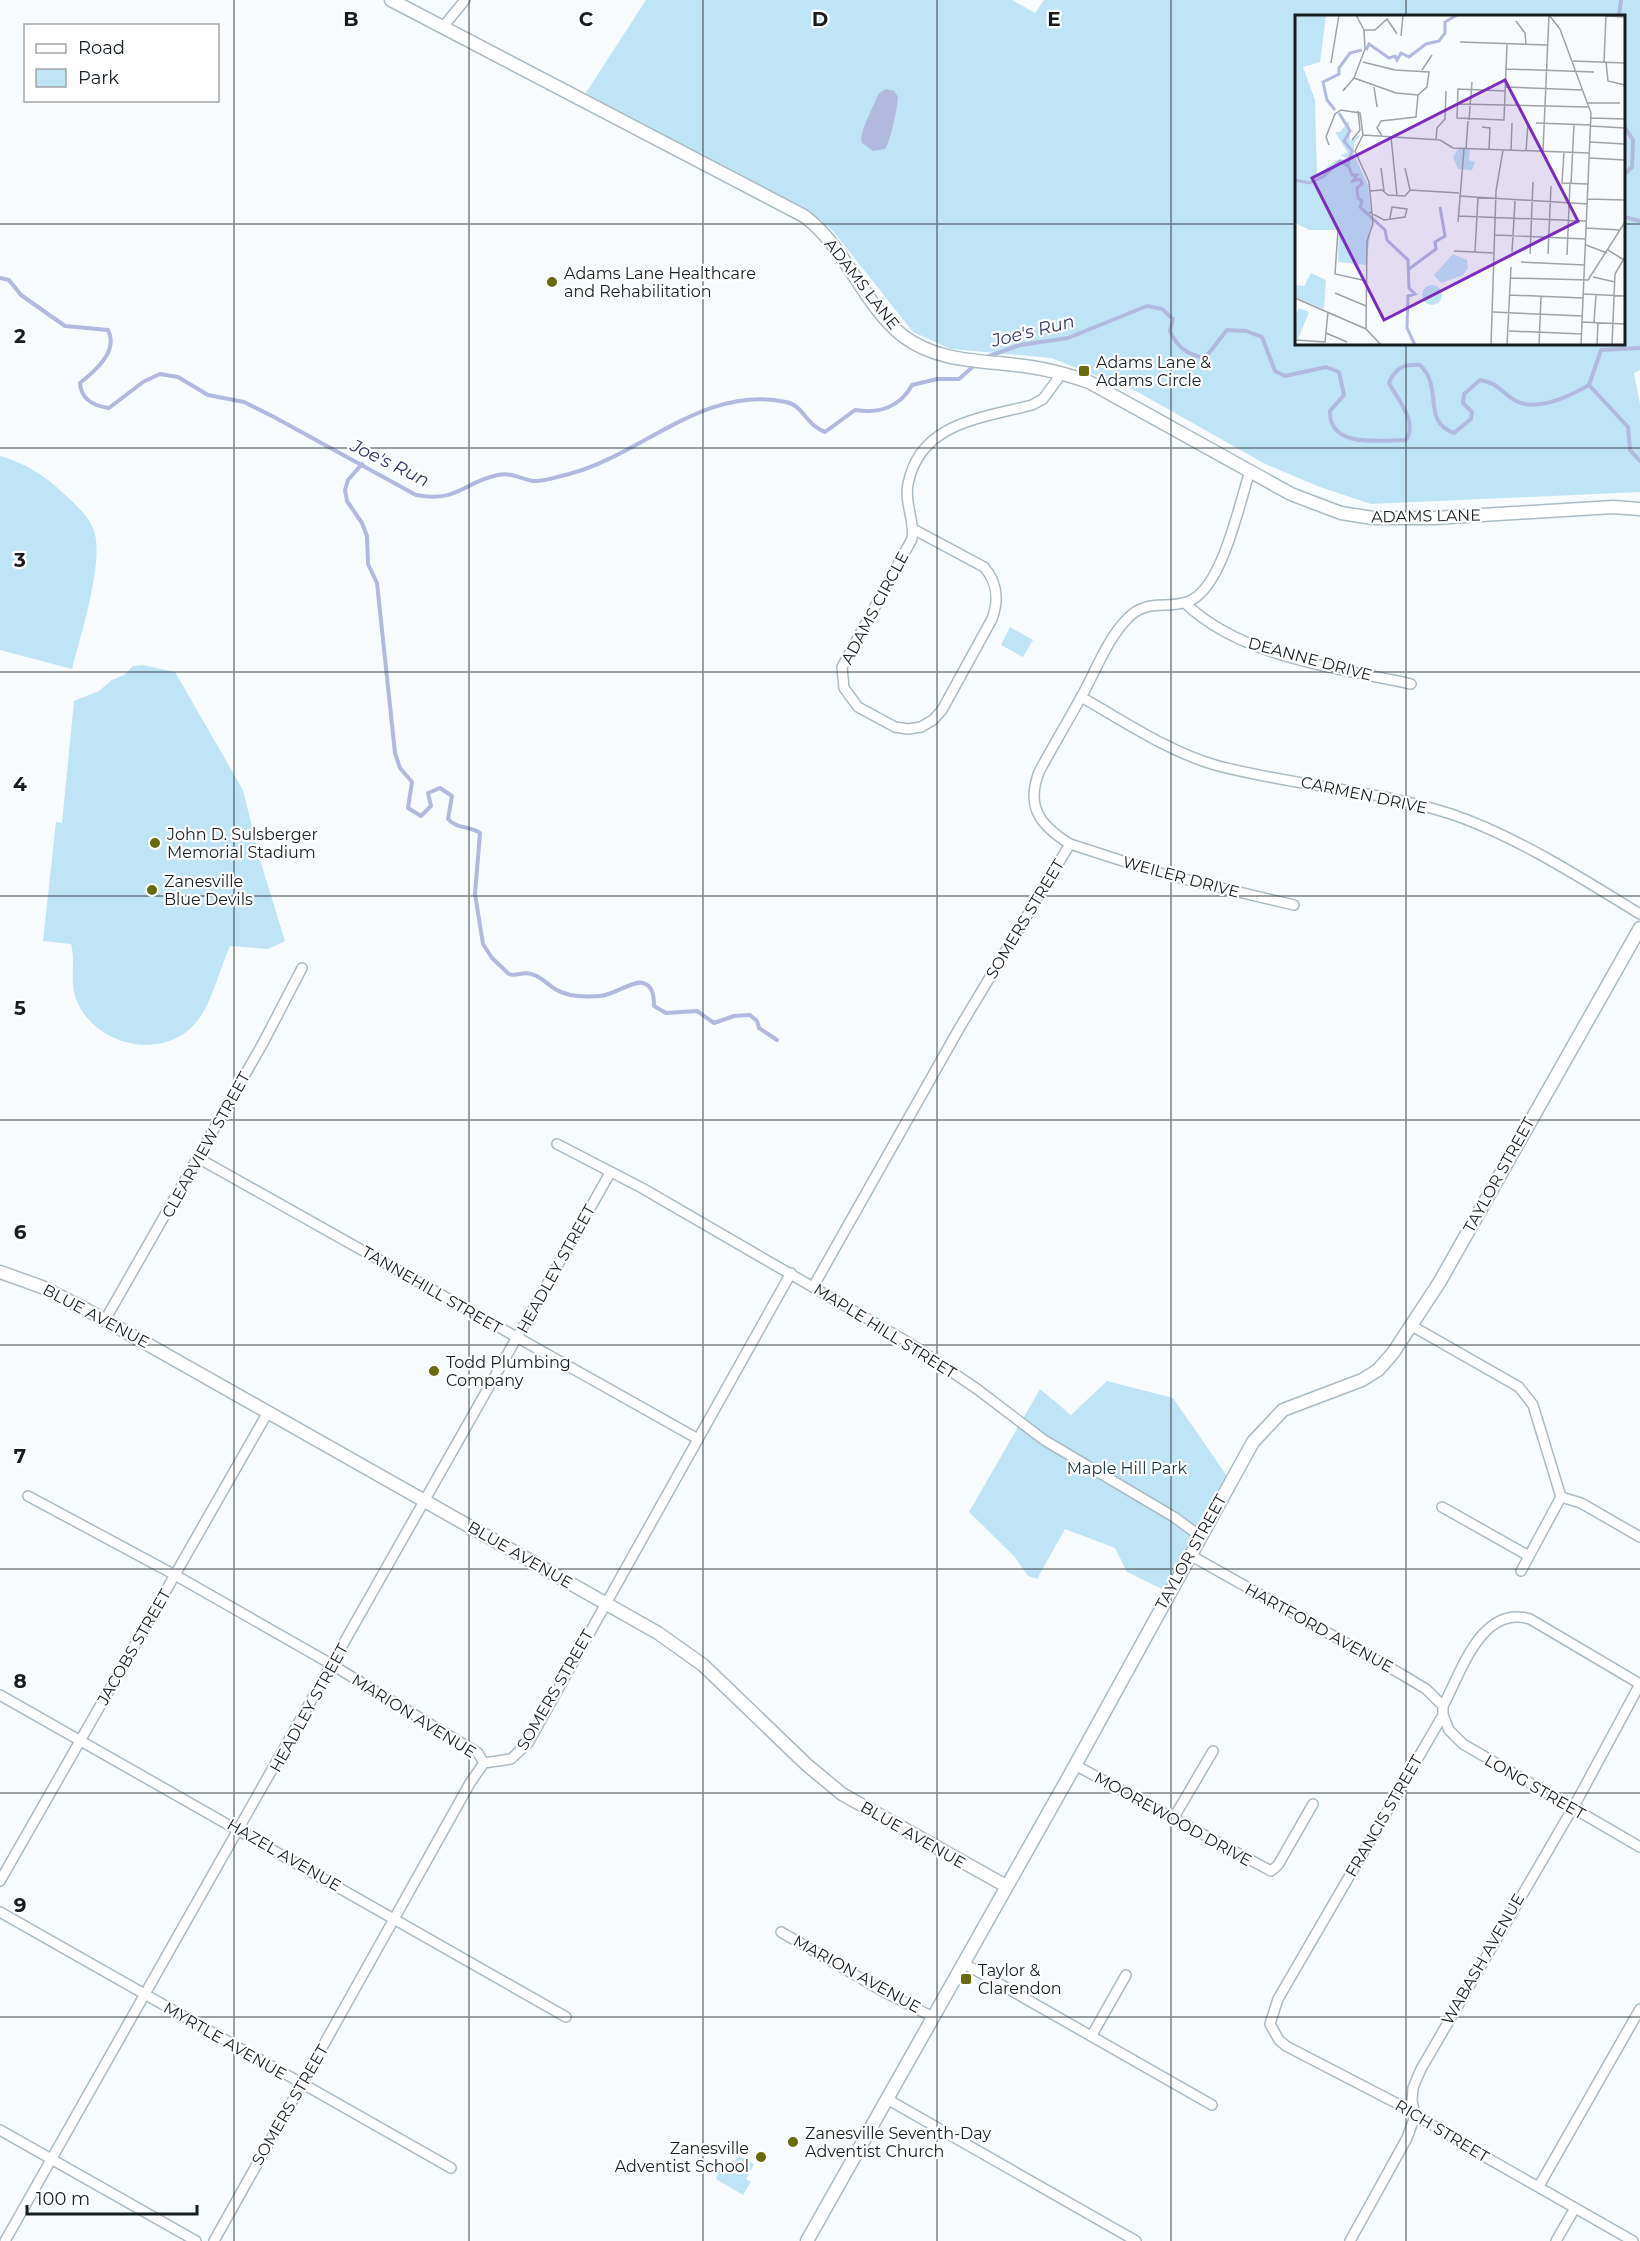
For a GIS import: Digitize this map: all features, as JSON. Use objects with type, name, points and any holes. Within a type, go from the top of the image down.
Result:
[{"type":"street","name":"ADAMS LANE","points":[[391,0],[804,216],[827,237],[881,312],[902,335],[930,352],[971,361],[1062,373],[1105,388],[1250,471],[1323,507],[1373,518],[1455,517],[1613,507],[1640,509]]},
{"type":"street","points":[[442,28],[465,0]]},
{"type":"street","points":[[914,529],[908,500],[908,484],[923,451],[932,440],[942,431],[958,424],[1032,405],[1043,399],[1062,373]]},
{"type":"street","points":[[1185,603],[1199,597],[1217,571],[1250,471]]},
{"type":"street","name":"ADAMS CIRCLE","points":[[914,529],[984,567],[991,575],[997,590],[997,606],[992,620],[942,711],[921,727],[908,729],[895,727],[858,707],[849,698],[842,677],[842,667],[912,538],[914,529]]},
{"type":"street","name":"DEANNE DRIVE","points":[[1185,603],[1203,621],[1262,649],[1411,684]]},
{"type":"street","name":"SOMERS STREET","points":[[813,1287],[960,1027],[1070,844],[1055,835],[1043,821],[1032,796],[1039,772],[1113,638],[1129,616],[1150,604],[1185,603]]},
{"type":"street","name":"CARMEN DRIVE","points":[[1081,697],[1172,748],[1215,765],[1424,807],[1477,823],[1507,837],[1640,914]]},
{"type":"street","name":"WEILER DRIVE","points":[[1070,844],[1163,874],[1294,905]]},
{"type":"street","name":"TAYLOR STREET","points":[[807,2241],[1076,1765],[1253,1442],[1273,1418],[1296,1404],[1343,1388],[1370,1375],[1393,1353],[1412,1326],[1640,928]]},
{"type":"street","name":"CLEARVIEW STREET","points":[[105,1320],[198,1158],[302,968]]},
{"type":"street","name":"MAPLE HILL STREET","points":[[557,1143],[610,1173],[633,1183],[911,1344],[977,1389],[1044,1440],[1174,1517],[1200,1536]]},
{"type":"street","name":"TANNEHILL STREET","points":[[198,1158],[698,1439]]},
{"type":"street","name":"HEADLEY STREET","points":[[5,2241],[333,1666],[424,1500],[610,1173]]},
{"type":"street","name":"BLUE AVENUE","points":[[0,1272],[42,1287],[105,1320],[658,1633],[703,1665],[807,1765],[842,1794],[1006,1886]]},
{"type":"street","name":"SOMERS STREET","points":[[214,2241],[470,1783],[484,1763],[511,1760],[528,1743],[604,1603],[791,1273]]},
{"type":"street","points":[[1412,1326],[1519,1387],[1533,1405],[1561,1497],[1521,1572]]},
{"type":"street","name":"JACOBS STREET","points":[[0,1881],[268,1412]]},
{"type":"street","name":"MARION AVENUE","points":[[28,1496],[175,1575],[333,1666],[478,1753],[484,1763]]},
{"type":"street","points":[[1561,1497],[1581,1503],[1640,1537]]},
{"type":"street","points":[[1442,1507],[1529,1556]]},
{"type":"street","name":"HARTFORD AVENUE","points":[[1190,1555],[1426,1689],[1443,1710]]},
{"type":"street","name":"FRANCIS STREET","points":[[1273,2009],[1443,1710],[1484,1632],[1492,1624],[1514,1616],[1530,1619],[1640,1684]]},
{"type":"street","name":"WABASH AVENUE","points":[[1350,2241],[1407,2138],[1415,2116],[1412,2100],[1413,2088],[1420,2069],[1572,1809],[1640,1684]]},
{"type":"street","name":"HAZEL AVENUE","points":[[0,1695],[566,2017]]},
{"type":"street","name":"LONG STREET","points":[[1443,1710],[1449,1730],[1463,1744],[1640,1847]]},
{"type":"street","points":[[1173,1819],[1213,1751]]},
{"type":"street","name":"MOOREWOOD DRIVE","points":[[1076,1765],[1271,1870],[1278,1865],[1313,1804]]},
{"type":"street","name":"MYRTLE AVENUE","points":[[0,1912],[451,2168]]},
{"type":"street","name":"MARION AVENUE","points":[[781,1932],[886,1993],[933,2017]]},
{"type":"street","points":[[963,1963],[1212,2104]]},
{"type":"street","points":[[1092,2035],[1126,1975]]},
{"type":"street","name":"RICH STREET","points":[[1273,2009],[1270,2024],[1279,2040],[1286,2046],[1415,2116],[1633,2241]]},
{"type":"street","points":[[1539,2186],[1640,2009]]},
{"type":"street","points":[[887,2099],[1136,2241]]},
{"type":"street","points":[[0,2130],[196,2241]]},
{"type":"street","points":[[1556,2241],[1575,2208]]},
{"type":"green space","points":[[646,0],[1012,0],[1035,13],[1044,0],[1640,0],[1640,370],[1634,373],[1640,404],[1640,492],[1371,504],[1320,487],[1265,464],[1136,391],[1051,358],[951,349],[913,332],[833,231],[808,210],[585,94]]},
{"type":"green space","points":[[0,456],[34,470],[49,481],[80,509],[93,528],[96,541],[94,577],[72,669],[0,650]]},
{"type":"green space","points":[[1010,627],[1033,640],[1023,657],[1001,645]]},
{"type":"green space","name":"John D. Sulsberger Memorial Stadium","points":[[142,665],[175,672],[243,790],[261,863],[285,941],[268,949],[230,946],[206,1008],[194,1025],[180,1036],[163,1043],[146,1045],[128,1043],[112,1037],[85,1015],[74,992],[71,944],[43,941],[56,822],[62,823],[74,701],[99,691],[112,680],[124,675],[133,666]]},
{"type":"green space","name":"Maple Hill Park","points":[[1107,1381],[1173,1398],[1227,1476],[1164,1590],[1127,1572],[1115,1548],[1065,1529],[1037,1579],[1028,1576],[1014,1556],[969,1512],[1040,1389],[1071,1415]]},
{"type":"green space","points":[[739,2156],[754,2164],[746,2179],[751,2182],[743,2195],[716,2179],[721,2164],[729,2168]]},
{"type":"shaded area","points":[[886,89],[894,91],[898,97],[895,116],[885,149],[873,151],[862,143],[862,133],[878,94]]},
{"type":"waterway","name":"Joe's Run","points":[[1619,15],[1621,0]]},
{"type":"waterway","name":"Joe's Run","points":[[1625,128],[1633,140],[1632,167],[1625,174]]},
{"type":"waterway","name":"Joe's Run","points":[[1625,217],[1640,221]]},
{"type":"waterway","name":"Joe's Run","points":[[0,278],[9,280],[21,295],[65,326],[108,330],[111,338],[108,353],[92,373],[80,383],[83,394],[93,404],[109,408],[143,382],[160,374],[178,377],[208,395],[244,402],[416,495],[430,497],[451,494],[486,478],[502,474],[537,481],[569,474],[596,465],[674,424],[728,403],[756,399],[786,402],[797,407],[813,425],[825,432],[855,410],[872,411],[888,407],[901,399],[912,385],[937,379],[959,379],[976,364]]},
{"type":"waterway","name":"Joe's Run","points":[[984,358],[1020,345],[1068,338],[1147,306],[1162,309],[1173,319],[1170,331],[1176,342],[1193,355],[1205,358],[1227,330],[1246,331],[1262,337],[1275,371],[1285,376],[1326,367],[1339,372],[1344,395],[1330,411],[1332,423],[1338,432],[1347,437],[1383,441],[1406,440],[1409,433],[1410,426],[1405,411],[1389,383],[1397,370],[1405,366],[1420,365],[1427,374],[1438,421],[1444,428],[1454,433],[1471,419],[1472,412],[1463,403],[1464,394],[1480,380],[1496,386],[1516,401],[1534,405],[1544,404],[1573,394],[1589,385],[1601,350],[1640,348]]},
{"type":"waterway","points":[[1589,385],[1628,427],[1630,450],[1640,461]]},
{"type":"waterway","points":[[362,464],[348,480],[345,490],[347,501],[362,523],[367,536],[368,564],[377,583],[395,753],[400,768],[412,782],[408,808],[421,816],[431,806],[428,793],[440,788],[452,796],[448,819],[456,825],[480,833],[475,894],[483,944],[492,958],[509,974],[535,975],[560,992],[571,995],[600,996],[643,983],[651,989],[654,1006],[666,1013],[697,1011],[714,1023],[734,1016],[750,1015],[757,1021],[759,1028],[777,1040]]},
{"type":"place","name":"Adams Lane Healthcare and Rehabilitation","points":[[552,282]]},
{"type":"place","name":"Adams Lane & Adams Circle","points":[[1084,371]]},
{"type":"place","name":"John D. Sulsberger Memorial Stadium","points":[[155,843]]},
{"type":"place","name":"Zanesville Blue Devils","points":[[152,890]]},
{"type":"place","name":"Todd Plumbing Company","points":[[434,1371]]},
{"type":"place","name":"Taylor & Clarendon","points":[[966,1979]]},
{"type":"place","name":"Zanesville Seventh-Day Adventist Church","points":[[793,2142]]},
{"type":"place","name":"Zanesville Adventist School","points":[[761,2157]]}]
